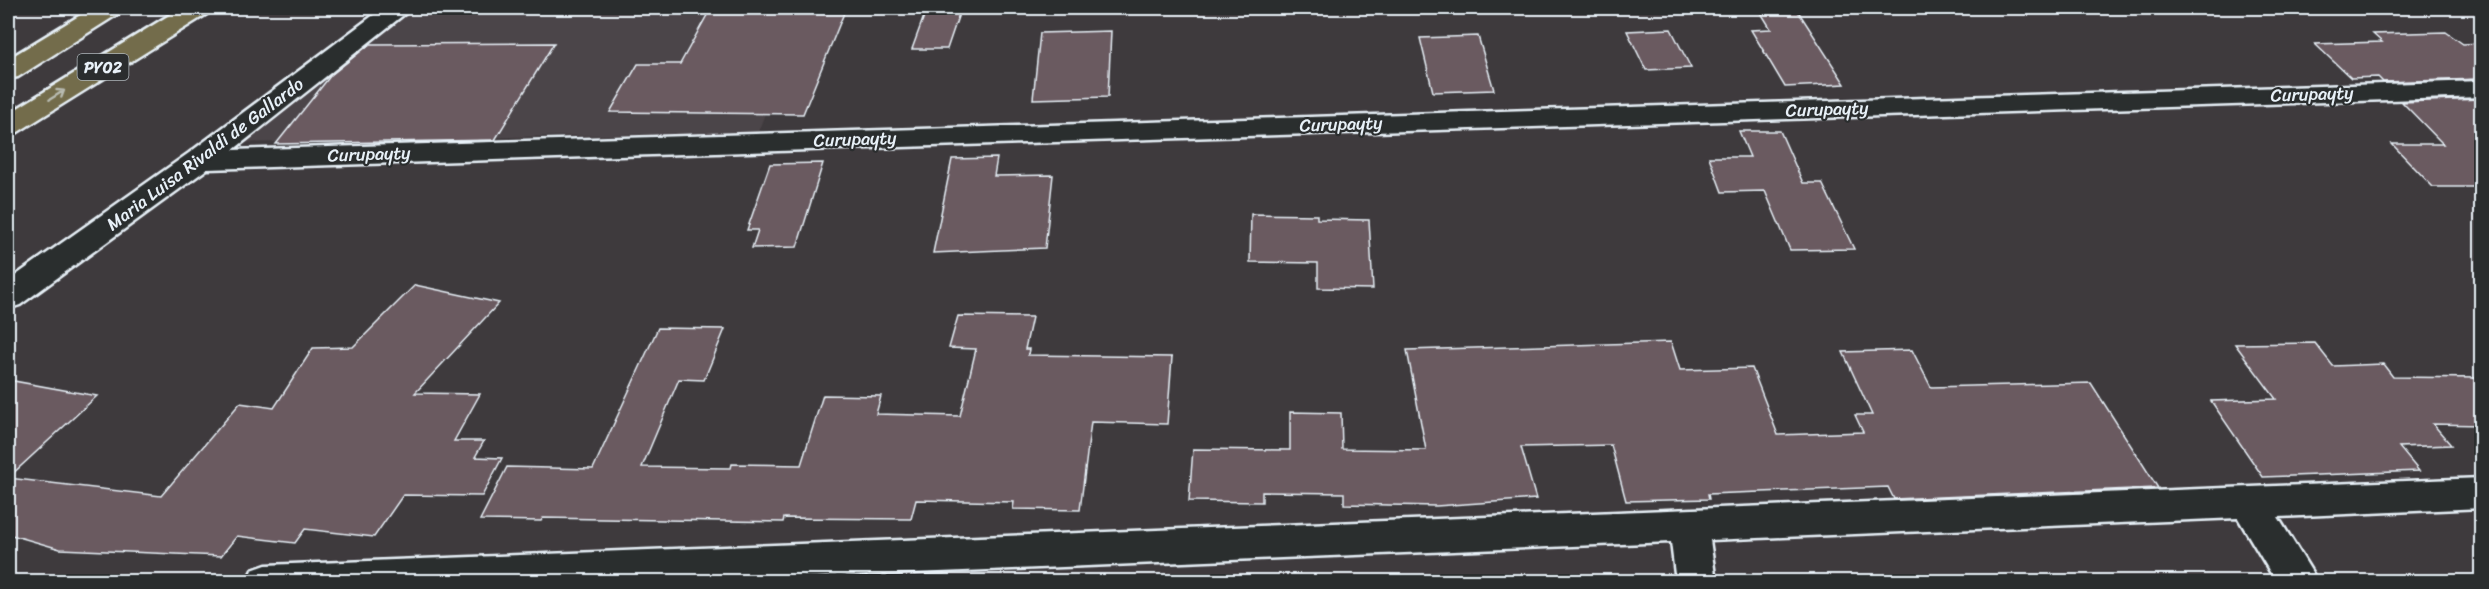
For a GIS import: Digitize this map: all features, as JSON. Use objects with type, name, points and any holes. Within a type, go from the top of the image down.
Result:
[{"type":"highway","name":"PY02","points":[[8,71],[109,8]]},
{"type":"highway","name":"PY02","points":[[8,126],[198,8]]},
{"type":"street","name":"Maria Luisa Rivaldi de Gallardo","points":[[8,297],[200,160],[399,8]]},
{"type":"street","name":"Curupayty","points":[[200,160],[2481,89]]},
{"type":"street","points":[[266,582],[814,571],[1689,527],[2250,505],[2481,493]]},
{"type":"street","points":[[2250,505],[2298,582]]},
{"type":"street","points":[[1689,527],[1696,582]]},
{"type":"shaded area","points":[[414,8],[805,8],[758,132],[229,143]]},
{"type":"building","points":[[711,8],[846,8],[803,114],[610,112],[638,64],[680,64]]},
{"type":"building","points":[[927,8],[961,8],[947,49],[912,49]]},
{"type":"building","points":[[1758,8],[1796,8],[1845,84],[1785,87],[1751,30],[1771,29]]},
{"type":"building","points":[[1671,29],[1691,68],[1646,70],[1627,31]]},
{"type":"building","points":[[1111,31],[1108,97],[1033,99],[1040,33]]},
{"type":"building","points":[[2446,32],[2463,44],[2481,43],[2481,79],[2383,82],[2378,77],[2351,78],[2315,44],[2382,42],[2373,34]]},
{"type":"building","points":[[1478,36],[1494,90],[1433,92],[1420,38]]},
{"type":"building","points":[[554,43],[495,140],[276,144],[331,75],[370,44]]},
{"type":"building","points":[[2481,99],[2481,187],[2433,187],[2392,144],[2443,144],[2402,102]]},
{"type":"building","points":[[1739,131],[1780,131],[1803,183],[1822,183],[1854,249],[1790,250],[1765,191],[1722,192],[1709,157],[1750,157]]},
{"type":"building","points":[[997,158],[994,176],[1053,175],[1045,248],[933,253],[952,159]]},
{"type":"building","points":[[823,163],[797,247],[752,248],[758,230],[747,230],[770,164]]},
{"type":"building","points":[[1251,214],[1317,215],[1317,219],[1369,220],[1373,289],[1318,288],[1318,263],[1250,262]]},
{"type":"building","points":[[415,285],[499,303],[415,393],[480,394],[454,441],[484,441],[475,457],[502,458],[482,496],[403,495],[374,537],[305,529],[295,543],[237,536],[221,556],[60,549],[8,534],[8,478],[161,496],[240,403],[274,408],[313,348],[353,347]]},
{"type":"building","points":[[958,316],[1032,317],[1025,349],[1029,349],[1028,355],[1172,357],[1167,424],[1091,422],[1080,510],[1013,509],[1014,502],[916,500],[911,519],[784,518],[783,522],[543,518],[541,521],[480,520],[507,467],[593,469],[658,328],[725,329],[704,380],[679,379],[642,467],[731,468],[732,464],[801,465],[823,395],[881,396],[876,414],[960,416],[976,349],[949,348]]},
{"type":"building","points":[[1671,342],[1680,370],[1752,368],[1778,435],[1863,432],[1855,415],[1872,415],[1843,352],[1912,350],[1931,387],[2091,383],[2158,488],[1894,499],[1888,487],[1708,494],[1709,499],[1626,501],[1611,445],[1521,447],[1536,499],[1436,506],[1344,504],[1344,493],[1262,492],[1262,502],[1189,501],[1193,449],[1290,450],[1290,412],[1341,413],[1342,449],[1426,450],[1407,350]]},
{"type":"building","points":[[2315,343],[2333,366],[2383,364],[2393,377],[2481,378],[2481,425],[2433,424],[2451,445],[2399,447],[2419,471],[2263,477],[2211,401],[2276,399],[2235,344]]},
{"type":"building","points":[[8,380],[97,396],[8,478]]}]
